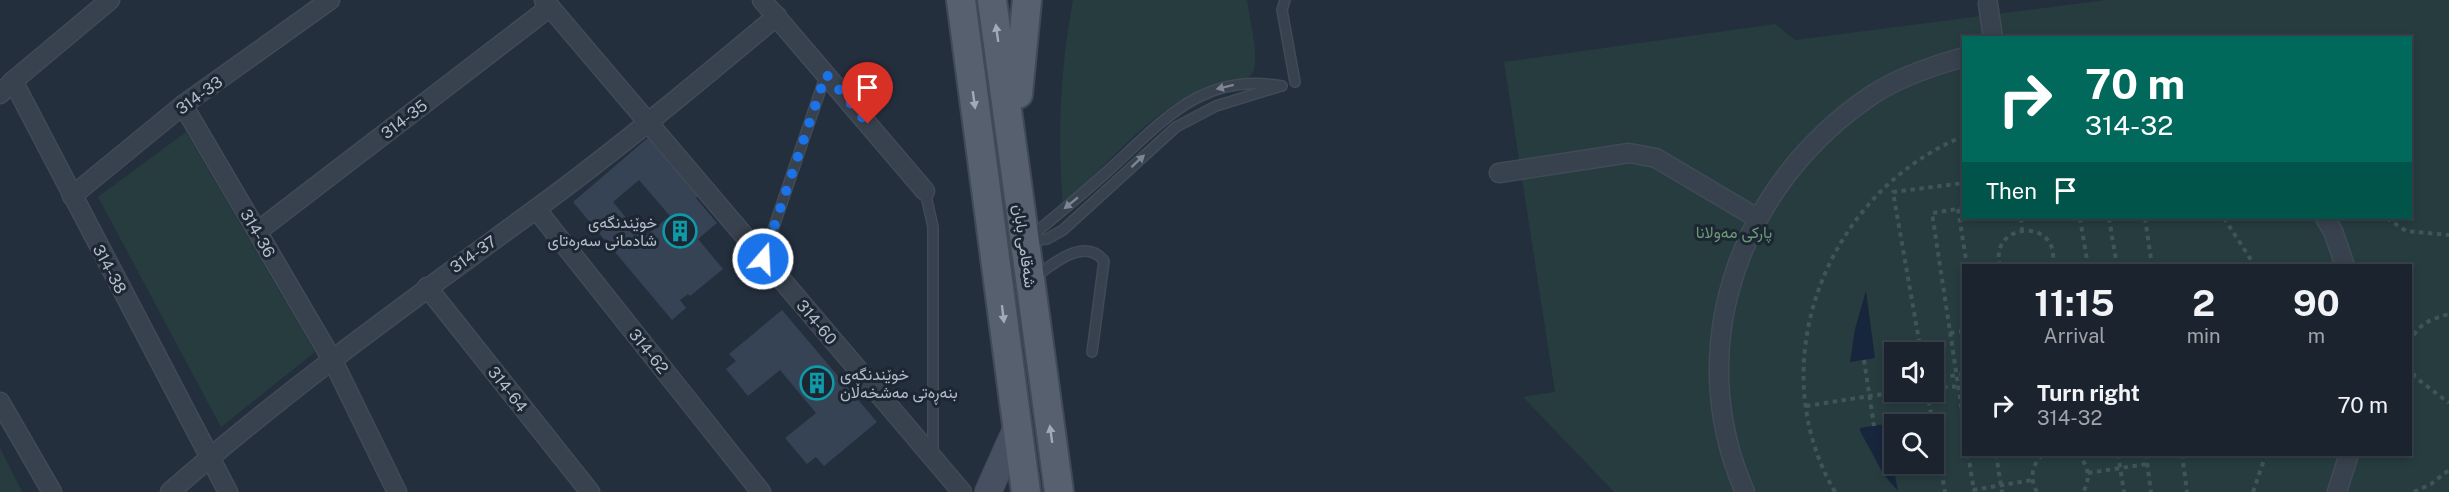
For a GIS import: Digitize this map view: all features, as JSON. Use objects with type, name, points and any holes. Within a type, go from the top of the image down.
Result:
[{"type":"main road","points":[[961,0],[1026,492]]},
{"type":"main road","name":"شەقامی بابان","points":[[992,0],[1059,492]]},
{"type":"main road","points":[[1018,192],[1018,82],[1027,0]]},
{"type":"main road","points":[[994,245],[1025,241]]},
{"type":"main road","points":[[998,279],[1029,279]]},
{"type":"street","points":[[0,94],[110,0]]},
{"type":"street","name":"314-33","points":[[72,196],[183,105],[330,0]]},
{"type":"street","points":[[762,0],[925,191]]},
{"type":"street","name":"314-60","points":[[547,4],[933,459],[952,488]]},
{"type":"street","name":"314-35","points":[[258,231],[547,4]]},
{"type":"street","points":[[1988,4],[1993,36]]},
{"type":"street","name":"314-37","points":[[170,492],[210,457],[427,287],[536,209],[648,124],[777,16]]},
{"type":"street","points":[[1745,492],[1735,468],[1721,407],[1720,345],[1731,283],[1758,218],[1785,174],[1826,130],[1873,94],[1927,67],[1962,58]]},
{"type":"street","name":"314-38","points":[[13,81],[228,492]]},
{"type":"street","name":"314-36","points":[[183,105],[333,361],[397,492]]},
{"type":"street","points":[[1499,173],[1629,153],[1644,154],[1656,158],[1758,218]]},
{"type":"street","name":"314-62","points":[[536,209],[761,492]]},
{"type":"street","points":[[2326,219],[2333,231],[2344,264]]},
{"type":"street","name":"314-64","points":[[427,287],[590,492]]},
{"type":"street","points":[[0,402],[52,492]]},
{"type":"street","points":[[988,492],[1017,427]]},
{"type":"street","points":[[2337,492],[2348,456]]},
{"type":"lane","points":[[1285,0],[1282,10],[1295,82]]},
{"type":"lane","points":[[763,259],[826,74]]},
{"type":"lane","points":[[1251,82],[1282,86],[1216,106],[1188,119],[1164,137],[1063,231],[1047,239],[1025,241],[1184,104],[1229,85],[1251,82]]},
{"type":"lane","points":[[925,191],[933,227],[933,459]]},
{"type":"lane","points":[[1029,279],[1068,255],[1084,251],[1095,251],[1099,255],[1104,261],[1092,352]]},
{"type":"path","points":[[1835,492],[1828,479],[1806,406],[1803,354],[1814,301],[1833,256],[1855,220],[1886,185],[1897,174],[1962,137]]},
{"type":"path","points":[[1893,192],[1962,183]]},
{"type":"path","points":[[1886,185],[1893,192],[1919,342]]},
{"type":"path","points":[[1944,388],[1961,387],[1956,375],[1932,213],[1961,208]]},
{"type":"path","points":[[1962,219],[1967,264]]},
{"type":"path","points":[[2020,219],[2022,230]]},
{"type":"path","points":[[2080,219],[2088,264]]},
{"type":"path","points":[[2109,219],[2117,264]]},
{"type":"path","points":[[2145,219],[2152,264]]},
{"type":"path","points":[[2225,219],[2254,264]]},
{"type":"path","points":[[2388,219],[2406,231],[2449,235]]},
{"type":"path","points":[[2000,264],[2002,245],[2007,238],[2022,230],[2031,230],[2046,238],[2054,254],[2052,264]]},
{"type":"path","points":[[2412,339],[2418,328],[2426,321],[2449,314]]},
{"type":"path","points":[[1950,333],[1962,331]]},
{"type":"path","points":[[1863,360],[1874,426]]},
{"type":"path","points":[[2412,370],[2415,377],[2449,403]]},
{"type":"path","points":[[1944,378],[1962,374]]},
{"type":"path","points":[[1806,406],[1884,394]]},
{"type":"path","points":[[1968,456],[1974,491],[2032,480]]},
{"type":"path","points":[[1996,456],[2002,492]]},
{"type":"path","points":[[2037,492],[2032,480],[2035,463],[2041,456]]},
{"type":"path","points":[[2079,456],[2088,473],[2083,492]]},
{"type":"path","points":[[2118,456],[2124,492]]},
{"type":"path","points":[[2146,456],[2151,492]]},
{"type":"path","points":[[2182,456],[2187,492]]},
{"type":"path","points":[[2253,492],[2265,456]]},
{"type":"path","points":[[2088,473],[2147,464]]},
{"type":"path","points":[[2414,492],[2437,480],[2449,470]]},
{"type":"path","points":[[1942,474],[1945,492]]},
{"type":"green space","points":[[1073,0],[1247,0],[1255,66],[1249,78],[1242,82],[1197,92],[1173,105],[1140,131],[1063,206],[1060,154],[1061,103],[1065,51]]},
{"type":"green space","name":"پارکی مەولانا","points":[[2106,0],[2449,0],[2449,492],[1614,492],[1523,397],[1555,392],[1504,62],[1775,24],[1795,40]]},
{"type":"green space","points":[[186,132],[315,352],[221,427],[98,197]]},
{"type":"green space","points":[[0,448],[22,492],[0,492]]},
{"type":"water","points":[[1866,291],[1875,358],[1850,362],[1855,329]]},
{"type":"water","points":[[1884,424],[1884,474],[1895,474],[1898,491],[1884,475],[1860,428]]},
{"type":"building","name":"خوێندنگەی شادمانی سەرەتای","points":[[650,136],[699,195],[696,198],[717,223],[698,239],[723,269],[690,296],[688,294],[680,300],[686,308],[672,320],[573,202]],"holes":[[[639,180],[670,216],[643,238],[613,202]]]},
{"type":"building","name":"خوێندنگەی بنەڕەتی مەشخەڵان","points":[[782,310],[877,422],[824,466],[816,457],[807,464],[785,438],[816,413],[780,370],[748,396],[726,369],[736,361],[729,354]]},
{"type":"place","name":"خوێندنگەی شادمانی سەرەتای","points":[[680,231]]},
{"type":"place","name":"خوێندنگەی بنەڕەتی مەشخەڵان","points":[[817,383]]},
{"type":"route","points":[[763,259],[826,74],[868,124]]}]
